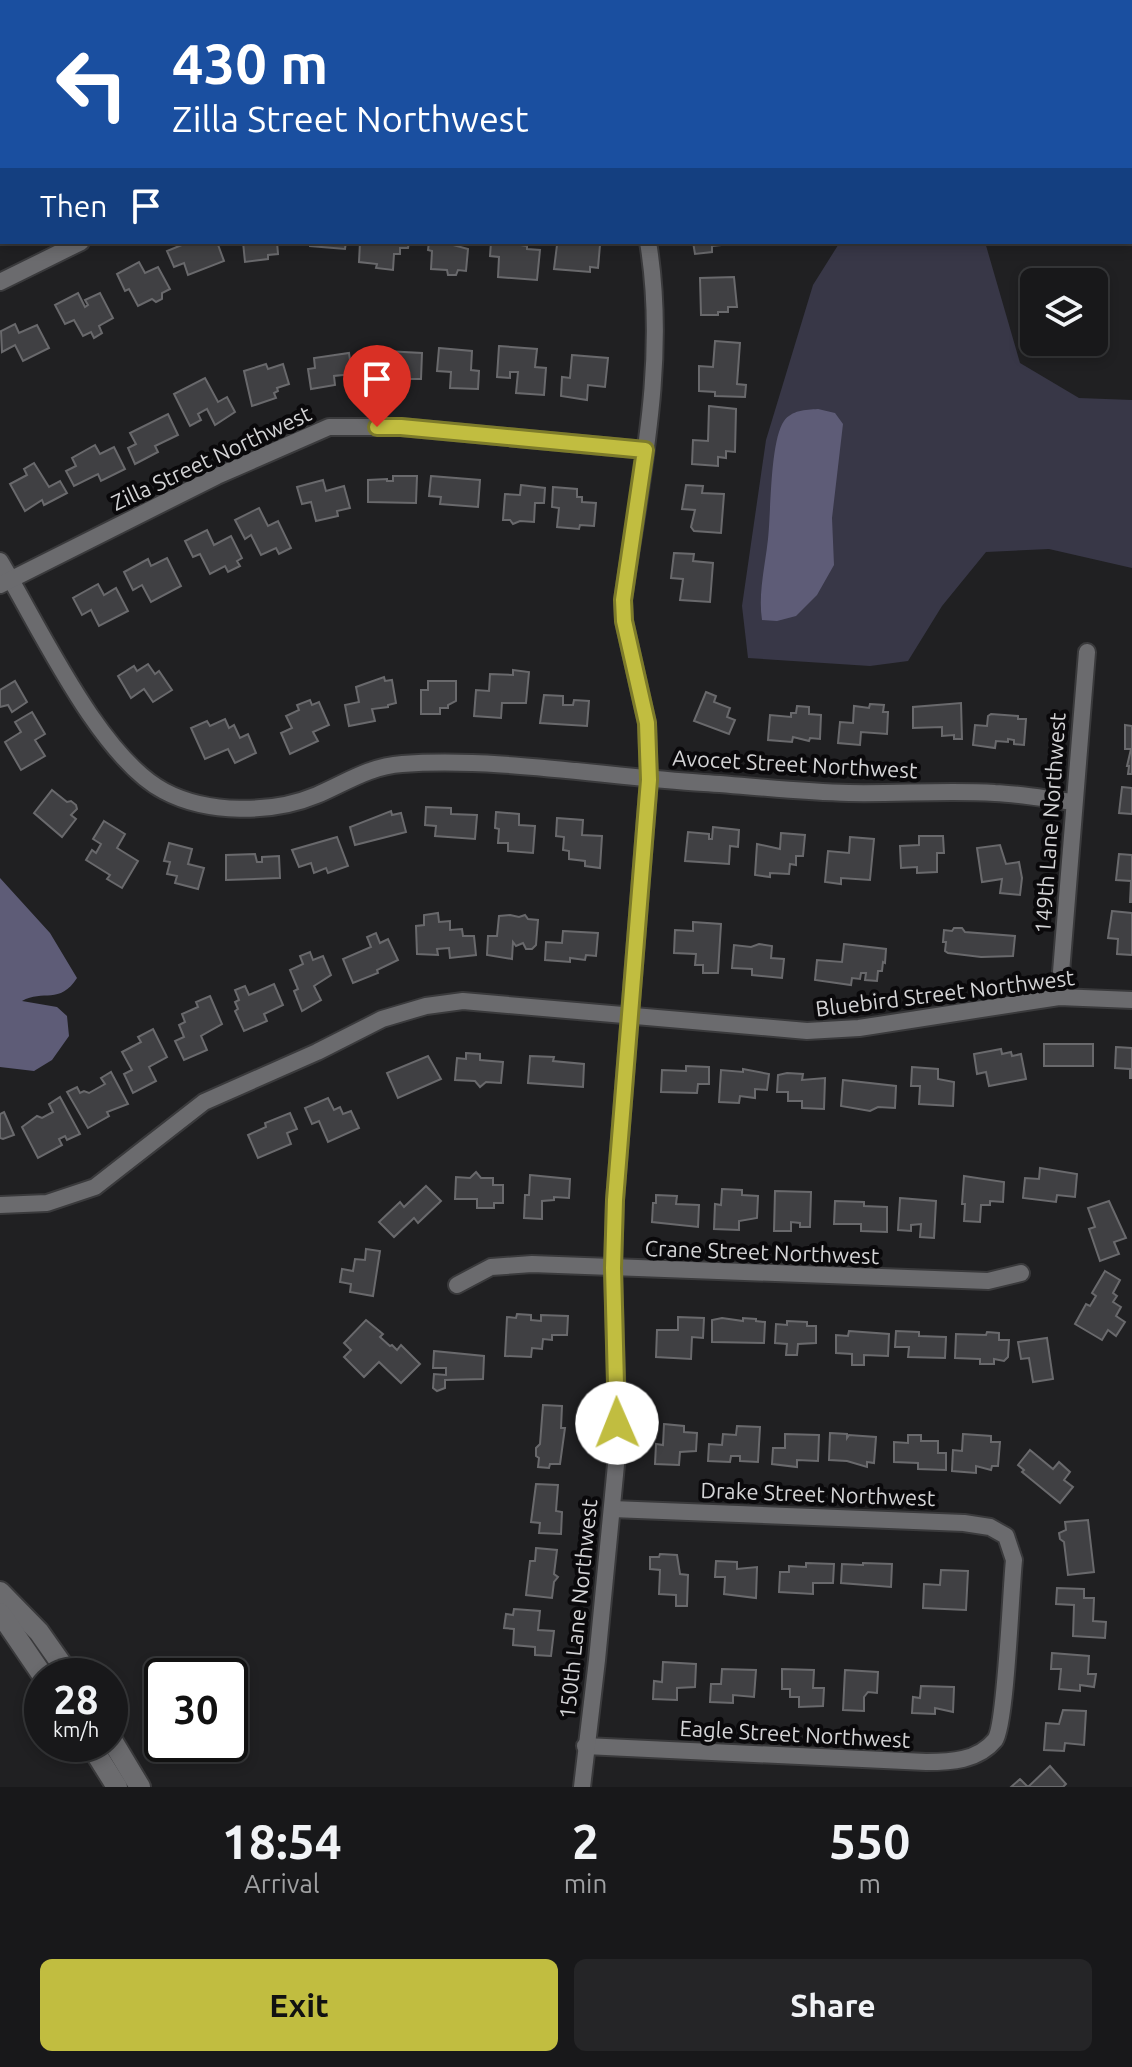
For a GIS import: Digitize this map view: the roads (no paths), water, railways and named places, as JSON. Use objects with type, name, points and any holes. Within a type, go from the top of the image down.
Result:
[{"type":"street","points":[[0,282],[77,244]]},
{"type":"street","name":"150th Lane Northwest","points":[[582,1787],[618,1444],[613,1268],[615,1200],[649,780],[647,723],[624,621],[623,600],[654,382],[656,309],[648,244]]},
{"type":"street","name":"Zilla Street Northwest","points":[[6,582],[217,476],[329,427],[401,427],[645,450]]},
{"type":"street","name":"Avocet Street Northwest","points":[[0,561],[6,582],[94,720],[117,750],[137,771],[164,791],[188,799],[226,807],[279,807],[317,795],[356,775],[398,764],[466,762],[649,780],[849,793],[996,793],[1073,802]]},
{"type":"street","name":"149th Lane Northwest","points":[[1059,997],[1087,652]]},
{"type":"street","name":"Bluebird Street Northwest","points":[[0,1205],[47,1203],[95,1187],[204,1102],[387,1018],[426,1006],[463,1001],[807,1031],[859,1028],[1059,997],[1132,1000]]},
{"type":"street","name":"Crane Street Northwest","points":[[457,1285],[491,1267],[532,1264],[988,1281],[1021,1273]]},
{"type":"street","name":"Drake Street Northwest","points":[[612,1509],[964,1523],[990,1527],[1006,1536],[1014,1560],[1002,1712],[996,1739]]},
{"type":"street","points":[[0,1592],[39,1632],[57,1658]]},
{"type":"street","points":[[0,1613],[31,1658]]},
{"type":"street","name":"Eagle Street Northwest","points":[[585,1746],[926,1762],[959,1761],[977,1754],[996,1739]]},
{"type":"street","points":[[101,1762],[117,1787]]},
{"type":"street","points":[[125,1762],[140,1787]]}]
